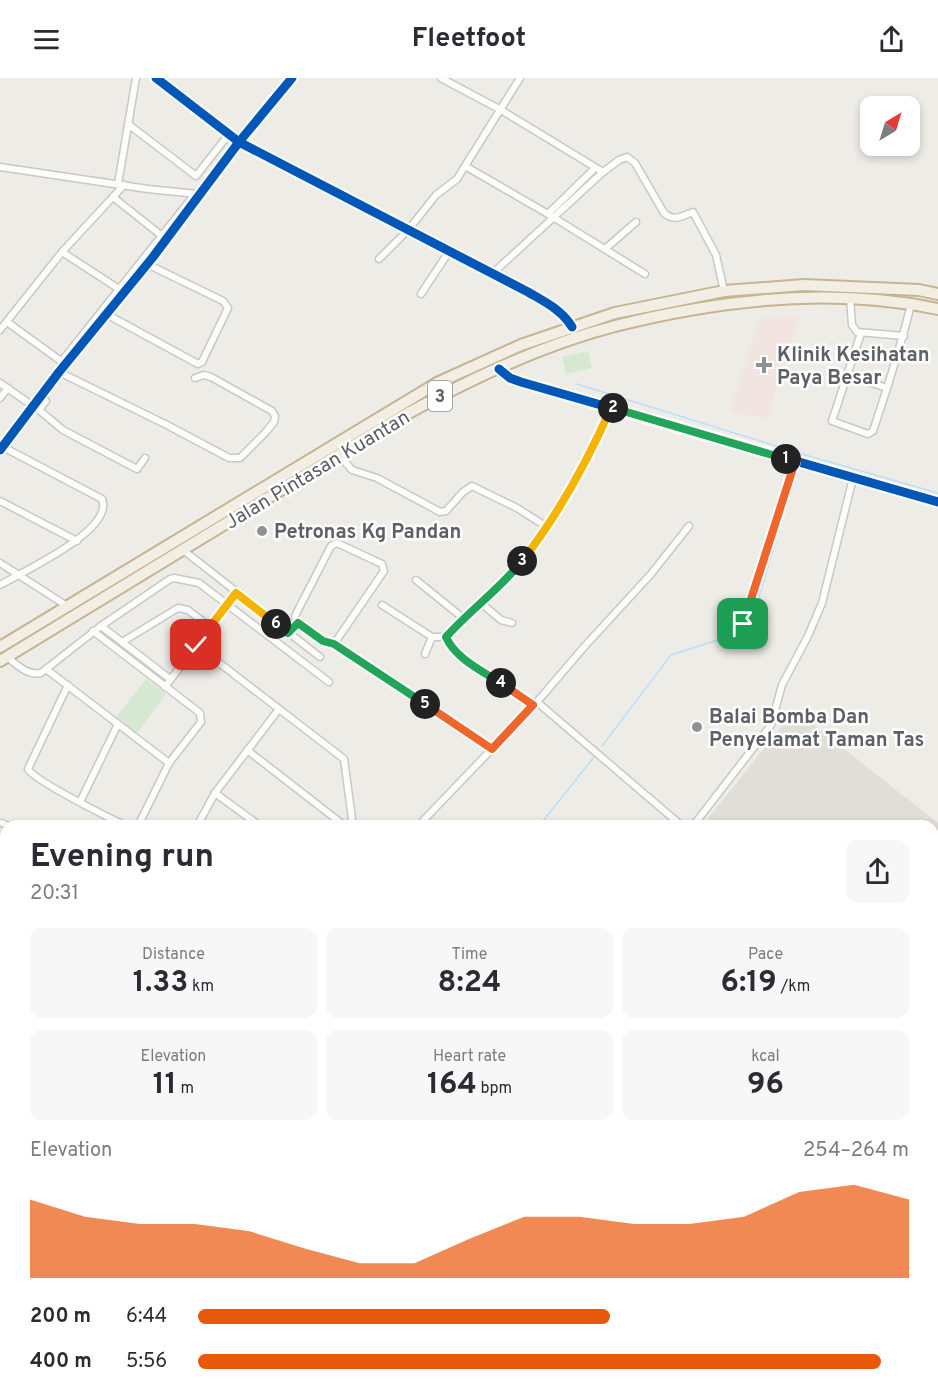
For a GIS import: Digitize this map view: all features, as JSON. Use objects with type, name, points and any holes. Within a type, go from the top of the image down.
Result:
[{"type":"highway","name":"Jalan Pintasan Kuantan","points":[[0,647],[437,383],[521,345],[615,313],[724,291],[804,285],[919,290],[938,294]]},
{"type":"highway","name":"Jalan Pintasan Kuantan","points":[[3,659],[394,421],[447,392],[570,341],[618,326],[757,301],[805,297],[850,298],[911,303],[938,309]]},
{"type":"street","points":[[0,330],[62,252],[121,185],[136,78]]},
{"type":"street","points":[[156,78],[239,142],[493,273],[557,309],[567,317],[572,327]]},
{"type":"street","points":[[64,363],[147,264],[198,194],[292,78]]},
{"type":"street","points":[[441,78],[501,110],[603,172]]},
{"type":"street","points":[[379,260],[409,229],[436,195],[452,184],[520,78]]},
{"type":"street","points":[[128,124],[196,176],[229,134]]},
{"type":"street","points":[[551,215],[603,172],[627,157],[635,163],[664,213],[677,219],[693,212],[716,255],[724,291]]},
{"type":"street","points":[[465,166],[551,215],[645,274]]},
{"type":"street","points":[[0,167],[198,194]]},
{"type":"street","points":[[493,273],[595,168]]},
{"type":"street","points":[[0,585],[77,541],[101,515],[104,506],[102,499],[1,449],[119,289],[198,194]]},
{"type":"street","points":[[112,197],[162,236]]},
{"type":"street","points":[[605,249],[636,222]]},
{"type":"street","points":[[421,294],[450,250]]},
{"type":"street","points":[[62,252],[119,289]]},
{"type":"street","points":[[106,314],[198,364],[202,362],[228,308],[223,301],[147,264]]},
{"type":"street","points":[[850,298],[852,324],[857,332],[904,336]]},
{"type":"street","points":[[861,333],[832,421],[868,434],[873,431],[904,336],[911,303]]},
{"type":"street","points":[[7,322],[64,363]]},
{"type":"street","points":[[499,369],[510,378],[521,382],[938,502]]},
{"type":"street","points":[[59,372],[229,458],[240,458],[265,433],[274,422],[275,416],[272,411],[211,377],[204,375],[195,378]]},
{"type":"street","points":[[846,375],[887,388]]},
{"type":"street","points":[[0,383],[33,406]]},
{"type":"street","points":[[0,398],[8,388]]},
{"type":"street","points":[[41,396],[46,401],[39,410],[63,430],[137,470],[145,458]]},
{"type":"street","points":[[382,605],[432,637],[446,637],[516,568],[547,527],[584,463],[611,408]]},
{"type":"street","points":[[339,455],[352,470],[376,478],[440,512],[446,511],[463,492],[472,486],[517,508],[547,527]]},
{"type":"street","points":[[743,624],[795,462]]},
{"type":"street","points":[[698,820],[771,725],[782,685],[808,636],[822,603],[853,478]]},
{"type":"street","points":[[0,501],[77,541]]},
{"type":"street","points":[[424,820],[535,703],[651,574],[689,526]]},
{"type":"street","points":[[334,644],[384,571],[382,564],[338,543],[331,546],[297,612],[295,617],[298,623],[323,641],[334,644],[492,749]]},
{"type":"street","points":[[183,550],[320,657]]},
{"type":"street","points":[[0,563],[67,606]]},
{"type":"street","points":[[3,659],[33,674],[40,673],[93,631],[174,578],[200,583],[329,682]]},
{"type":"street","points":[[416,580],[463,618]]},
{"type":"street","points":[[165,687],[236,593]]},
{"type":"street","points":[[481,603],[501,620],[512,623]]},
{"type":"street","points":[[122,642],[178,608],[188,610],[210,627]]},
{"type":"street","points":[[288,633],[298,623]]},
{"type":"street","points":[[101,626],[170,680]]},
{"type":"street","points":[[93,631],[200,714],[202,718],[169,763],[141,820]]},
{"type":"street","points":[[424,654],[432,637]]},
{"type":"street","points":[[446,637],[450,645],[464,658],[535,703],[675,820]]},
{"type":"street","points":[[196,645],[344,759],[352,820]]},
{"type":"street","points":[[46,669],[169,763]]},
{"type":"street","points":[[68,685],[28,769],[30,773],[114,820]]},
{"type":"street","points":[[200,820],[215,793],[279,709]]},
{"type":"street","points":[[80,802],[118,724]]},
{"type":"street","points":[[247,750],[341,820]]},
{"type":"street","points":[[215,793],[252,820]]},
{"type":"shaded area","name":"Klinik Kesihatan Paya Besar","points":[[799,316],[767,419],[730,411],[760,319]]},
{"type":"shaded area","points":[[795,710],[934,820],[707,820]]},
{"type":"green space","points":[[588,351],[592,368],[566,374],[562,357]]},
{"type":"green space","points":[[146,679],[166,694],[137,733],[116,717]]},
{"type":"waterway","points":[[577,384],[802,454],[938,493]]},
{"type":"waterway","points":[[602,746],[671,655],[749,630],[798,466]]},
{"type":"waterway","points":[[544,820],[594,757]]},
{"type":"cycle path","points":[[156,78],[239,142],[528,292],[558,311],[572,327]]},
{"type":"cycle path","points":[[0,450],[59,372],[153,257],[239,142],[292,78]]},
{"type":"cycle path","points":[[499,369],[510,378],[521,382],[938,502]]},
{"type":"place","name":"Klinik Kesihatan Paya Besar","points":[[764,365]]},
{"type":"place","name":"Petronas Kg Pandan","points":[[262,531]]},
{"type":"place","name":"Balai Bomba Dan Penyelamat Taman Tas","points":[[697,727]]},
{"type":"route","points":[[196,645],[236,593],[288,633],[298,623],[323,641],[334,644],[492,749],[533,705],[464,658],[450,645],[446,637],[463,618],[508,577],[536,543],[574,482],[611,408],[795,462],[743,624]]}]
